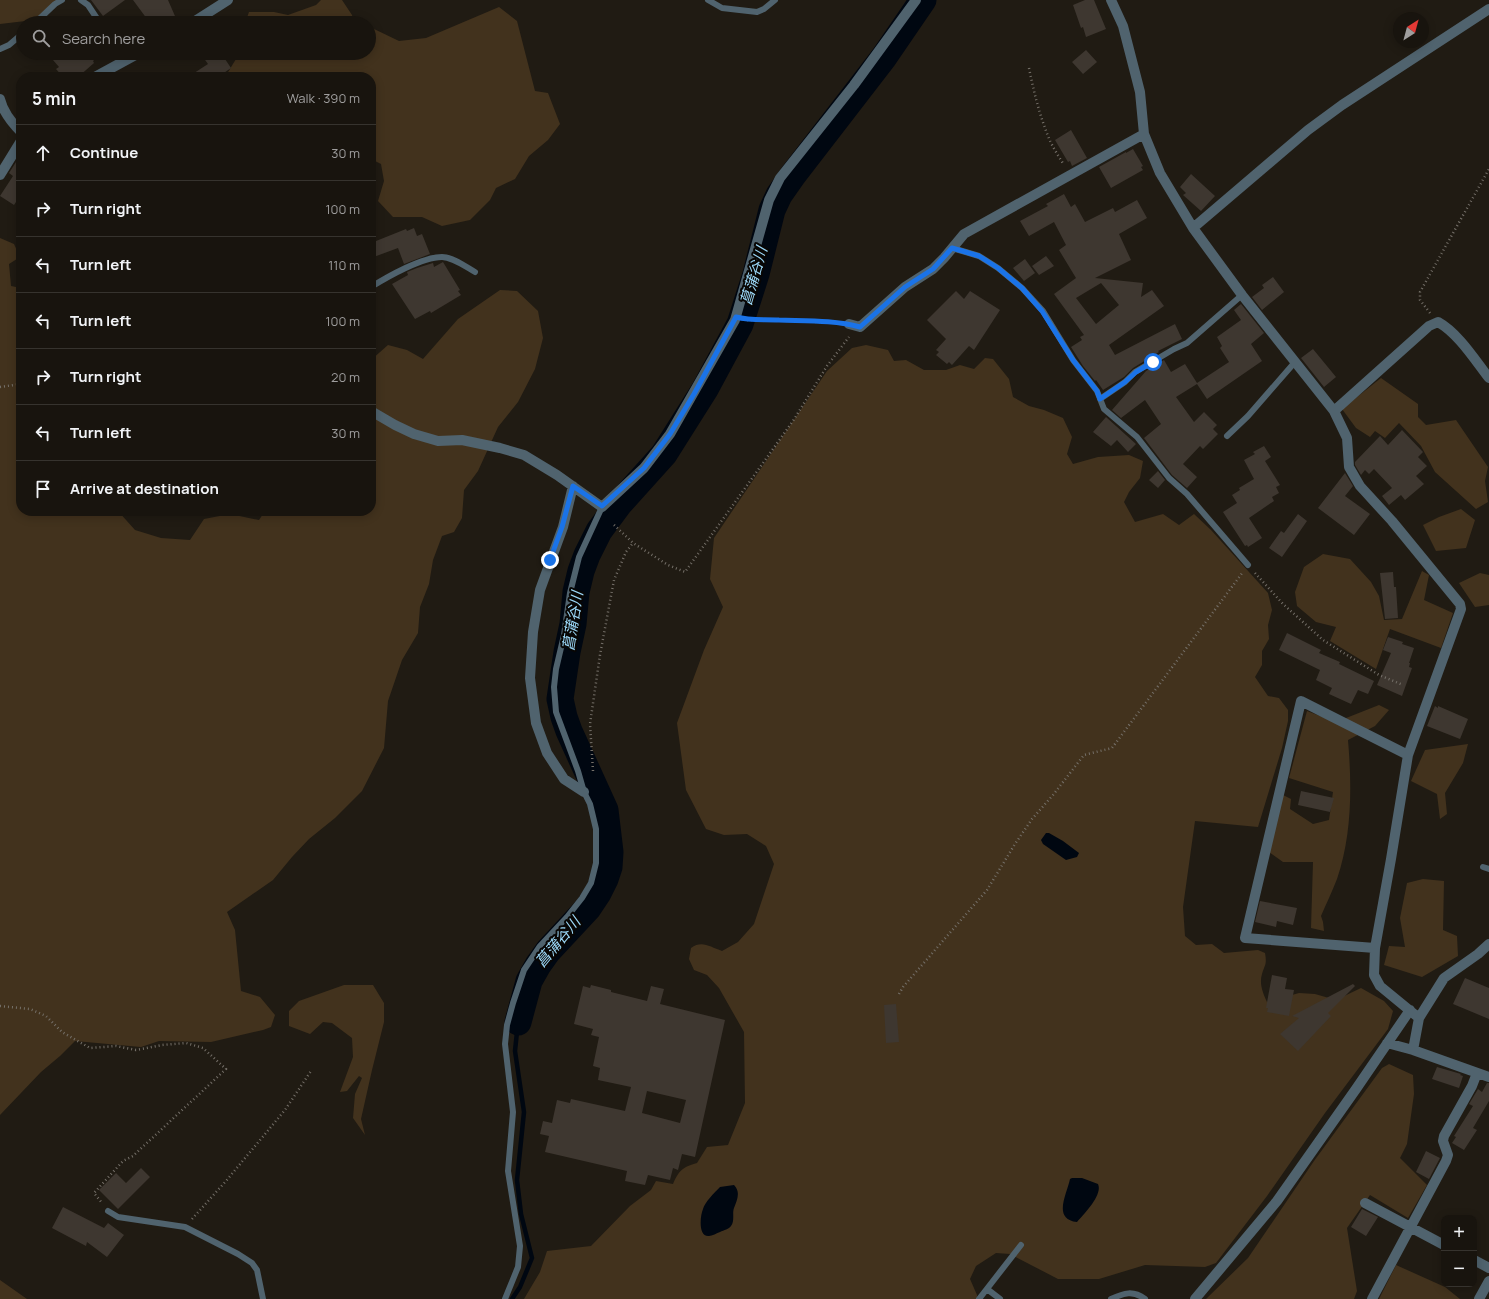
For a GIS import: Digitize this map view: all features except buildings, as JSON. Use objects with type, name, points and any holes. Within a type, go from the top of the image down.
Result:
[{"type":"street","points":[[203,16],[228,0]]},
{"type":"street","points":[[376,414],[414,434],[438,441],[462,440],[524,455],[557,475],[602,506],[644,468],[670,434],[694,394],[736,317],[767,206],[780,178],[854,85],[916,0]]},
{"type":"street","points":[[1111,0],[1122,26],[1140,92],[1144,134],[1160,173],[1193,228],[1242,295],[1334,411],[1347,438],[1349,467],[1360,486],[1392,521],[1460,604],[1461,609],[1408,755],[1392,859],[1375,948],[1374,975],[1380,986],[1419,1018]]},
{"type":"street","points":[[1193,228],[1308,130],[1342,105],[1489,9]]},
{"type":"street","points":[[101,72],[119,60]]},
{"type":"street","points":[[0,99],[2,108],[16,127]]},
{"type":"street","points":[[849,324],[860,327],[905,287],[933,269],[964,234],[1144,134]]},
{"type":"street","points":[[0,175],[16,149]]},
{"type":"street","points":[[1334,411],[1429,326],[1438,322],[1455,335],[1489,378]]},
{"type":"street","points":[[573,486],[562,527],[540,590],[533,632],[530,678],[536,723],[547,753],[564,779],[584,792]]},
{"type":"street","points":[[1375,948],[1245,938],[1301,701],[1408,755]]},
{"type":"street","points":[[1413,1050],[1419,1018],[1444,978],[1478,954],[1489,944]]},
{"type":"street","points":[[1194,1299],[1277,1201],[1410,1010]]},
{"type":"street","points":[[1387,1042],[1489,1077]]},
{"type":"street","points":[[1372,1299],[1446,1160],[1448,1155],[1443,1141],[1444,1136],[1472,1086],[1477,1073]]},
{"type":"street","points":[[1365,1203],[1409,1228],[1441,1244]]},
{"type":"street","points":[[1477,1262],[1489,1268]]},
{"type":"street","points":[[1479,1299],[1489,1281]]},
{"type":"lane","points":[[42,16],[55,4],[62,0]]},
{"type":"lane","points":[[81,0],[88,5],[95,16]]},
{"type":"lane","points":[[708,0],[722,8],[757,12],[764,9],[775,0]]},
{"type":"lane","points":[[0,49],[16,40]]},
{"type":"lane","points":[[952,248],[979,256],[998,268],[1022,288],[1042,311],[1073,360],[1097,391],[1104,409],[1137,437],[1169,478],[1187,494],[1248,565]]},
{"type":"lane","points":[[376,284],[425,260],[442,257],[450,258],[475,272]]},
{"type":"lane","points":[[1100,399],[1125,382],[1136,372],[1174,349],[1187,344],[1242,295]]},
{"type":"lane","points":[[1226,436],[1248,416],[1295,362]]},
{"type":"lane","points":[[506,1299],[518,1267],[520,1246],[508,1171],[513,1112],[505,1044],[507,1025],[524,970],[540,946],[567,918],[582,898],[591,883],[596,863],[596,829],[590,804],[584,792],[578,771],[556,712],[554,687],[570,593],[579,557],[602,506]]},
{"type":"lane","points":[[108,1211],[118,1217],[185,1227],[218,1243],[252,1263],[257,1270],[263,1299]]},
{"type":"lane","points":[[979,1299],[1021,1245]]},
{"type":"lane","points":[[987,1289],[1000,1299]]},
{"type":"lane","points":[[1111,1299],[1127,1293],[1134,1293],[1145,1299]]},
{"type":"path","points":[[1029,68],[1034,93],[1051,142],[1071,174]]},
{"type":"path","points":[[1438,322],[1420,300],[1420,292],[1489,169]]},
{"type":"path","points":[[736,317],[748,320],[849,324]]},
{"type":"path","points":[[614,525],[633,543],[668,565],[685,572],[793,421],[839,349],[860,327]]},
{"type":"path","points":[[0,387],[16,385]]},
{"type":"path","points":[[593,771],[590,724],[603,641],[614,580],[626,552],[633,543]]},
{"type":"path","points":[[899,994],[903,986],[987,890],[1014,844],[1032,819],[1084,755],[1112,748],[1248,565],[1282,604],[1323,640],[1379,675],[1402,685]]},
{"type":"path","points":[[0,1006],[30,1009],[46,1016],[62,1032],[90,1048],[116,1046],[136,1050],[162,1045],[186,1043],[203,1048],[226,1069],[133,1156],[123,1161],[94,1193],[108,1211]]},
{"type":"path","points":[[185,1227],[226,1181],[285,1110],[311,1071]]},
{"type":"shaded area","points":[[0,0],[58,0],[39,16],[16,16],[16,22],[0,24]]},
{"type":"shaded area","points":[[321,0],[342,0],[352,16],[248,16],[249,12],[274,12],[288,15],[316,5]]},
{"type":"shaded area","points":[[499,7],[517,21],[535,91],[548,93],[560,124],[548,140],[529,156],[515,179],[496,188],[490,200],[470,220],[442,226],[422,217],[393,217],[378,201],[384,181],[381,164],[376,162],[376,72],[228,72],[235,60],[376,60],[376,30],[399,41],[426,38]]},
{"type":"shaded area","points":[[0,238],[14,244],[16,248],[16,260],[9,264],[11,286],[16,287],[16,516],[122,516],[135,530],[161,538],[190,540],[204,519],[220,516],[240,516],[259,520],[262,516],[376,516],[376,356],[388,345],[407,350],[423,359],[458,319],[500,290],[517,291],[538,311],[543,338],[535,369],[518,402],[498,427],[478,471],[464,490],[462,518],[454,532],[442,536],[433,560],[429,584],[420,607],[418,633],[402,660],[388,701],[384,748],[362,791],[335,818],[309,839],[273,880],[227,912],[235,930],[241,991],[260,997],[275,1015],[271,1027],[211,1042],[159,1041],[141,1047],[75,1041],[41,1072],[0,1115]]},
{"type":"shaded area","points":[[866,345],[888,350],[894,361],[906,360],[924,370],[946,370],[960,365],[974,369],[985,358],[993,359],[1009,379],[1013,397],[1029,406],[1044,410],[1063,418],[1072,437],[1067,454],[1073,464],[1098,457],[1129,455],[1143,461],[1140,478],[1129,492],[1124,502],[1135,522],[1163,514],[1179,525],[1194,514],[1211,530],[1268,593],[1272,610],[1268,625],[1269,639],[1262,651],[1262,665],[1255,677],[1268,696],[1279,698],[1288,710],[1288,721],[1282,748],[1258,827],[1195,821],[1183,907],[1185,936],[1196,945],[1212,944],[1224,953],[1258,950],[1265,953],[1266,962],[1262,974],[1261,985],[1267,1002],[1299,993],[1315,994],[1336,1000],[1361,988],[1384,1001],[1393,1011],[1388,1029],[1325,1113],[1267,1196],[1216,1263],[1205,1267],[1145,1265],[1099,1279],[1058,1279],[1010,1254],[996,1253],[976,1266],[970,1279],[977,1295],[977,1299],[524,1299],[540,1272],[547,1251],[591,1246],[630,1206],[651,1190],[656,1181],[673,1184],[677,1175],[682,1170],[697,1163],[707,1147],[728,1145],[745,1103],[744,1032],[719,988],[707,975],[694,970],[689,959],[691,948],[695,946],[702,944],[722,951],[738,942],[754,924],[774,864],[766,846],[747,834],[724,835],[706,829],[686,790],[677,723],[704,650],[723,607],[710,579],[714,538],[827,371],[852,348]]},
{"type":"shaded area","points":[[1381,378],[1418,404],[1418,417],[1426,425],[1456,420],[1488,467],[1485,481],[1488,502],[1476,509],[1435,472],[1421,446],[1399,423],[1385,438],[1375,431],[1370,437],[1356,428],[1342,409]]},
{"type":"shaded area","points":[[1461,509],[1475,520],[1466,548],[1436,551],[1423,525]]},
{"type":"shaded area","points":[[1323,554],[1350,559],[1371,582],[1379,596],[1384,620],[1402,619],[1422,571],[1429,575],[1424,600],[1453,613],[1441,648],[1390,629],[1376,669],[1330,641],[1336,627],[1316,622],[1297,606],[1295,592],[1304,567]]},
{"type":"shaded area","points":[[1480,573],[1489,575],[1489,605],[1475,607],[1459,583]]},
{"type":"shaded area","points":[[1379,705],[1389,710],[1375,726],[1348,740],[1350,811],[1346,845],[1337,879],[1321,916],[1324,931],[1311,928],[1313,862],[1283,862],[1269,852],[1283,795],[1291,799],[1290,809],[1313,824],[1329,820],[1333,792],[1289,778],[1307,711],[1336,722]]},
{"type":"shaded area","points":[[1468,744],[1463,763],[1445,793],[1447,814],[1440,819],[1437,794],[1411,781],[1425,750]]},
{"type":"shaded area","points":[[1046,833],[1049,833],[1063,841],[1079,853],[1077,857],[1066,860],[1043,844],[1041,840]]},
{"type":"shaded area","points":[[1423,879],[1444,881],[1443,930],[1457,936],[1458,956],[1422,977],[1384,965],[1389,946],[1405,947],[1400,918],[1407,883]]},
{"type":"shaded area","points":[[344,985],[373,985],[384,1003],[384,1022],[361,1119],[365,1135],[353,1118],[355,1094],[362,1078],[359,1076],[347,1091],[340,1092],[353,1057],[352,1038],[332,1023],[323,1022],[310,1034],[289,1026],[289,1011],[299,1001]]},
{"type":"shaded area","points":[[1389,1064],[1413,1075],[1414,1094],[1407,1144],[1400,1158],[1427,1185],[1408,1218],[1370,1195],[1347,1228],[1357,1291],[1354,1299],[1206,1299],[1248,1258],[1314,1161],[1382,1068]]},
{"type":"shaded area","points":[[1082,1178],[1098,1184],[1099,1188],[1092,1204],[1077,1222],[1069,1220],[1063,1211],[1064,1198],[1070,1179]]},
{"type":"shaded area","points":[[734,1185],[738,1196],[733,1210],[732,1224],[730,1227],[712,1236],[705,1235],[701,1230],[702,1212],[704,1206],[720,1187]]},
{"type":"shaded area","points":[[1396,1265],[1441,1285],[1441,1287],[1445,1287],[1460,1299],[1379,1299]]},
{"type":"shaded area","points":[[0,1280],[27,1299],[0,1299]]},
{"type":"waterway","name":"菖蒲谷川","points":[[518,1022],[529,981],[538,965],[548,951],[588,908],[598,893],[609,867],[610,852],[605,810],[569,731],[560,699],[573,624],[576,592],[587,555],[599,531],[619,504],[664,454],[705,389],[740,324],[756,274],[772,210],[779,195],[884,57],[923,0]]},
{"type":"waterway","name":"菖蒲谷川","points":[[512,1299],[520,1287],[532,1258],[521,1214],[517,1180],[524,1112],[515,1051],[518,1022]]},
{"type":"route","points":[[550,560],[562,527],[573,486],[602,506],[644,468],[670,434],[694,394],[736,317],[748,320],[849,324],[860,327],[905,287],[933,269],[952,248],[979,256],[998,268],[1022,288],[1042,311],[1073,360],[1097,391],[1100,399],[1125,382],[1126,379],[1136,372],[1153,362]]}]
